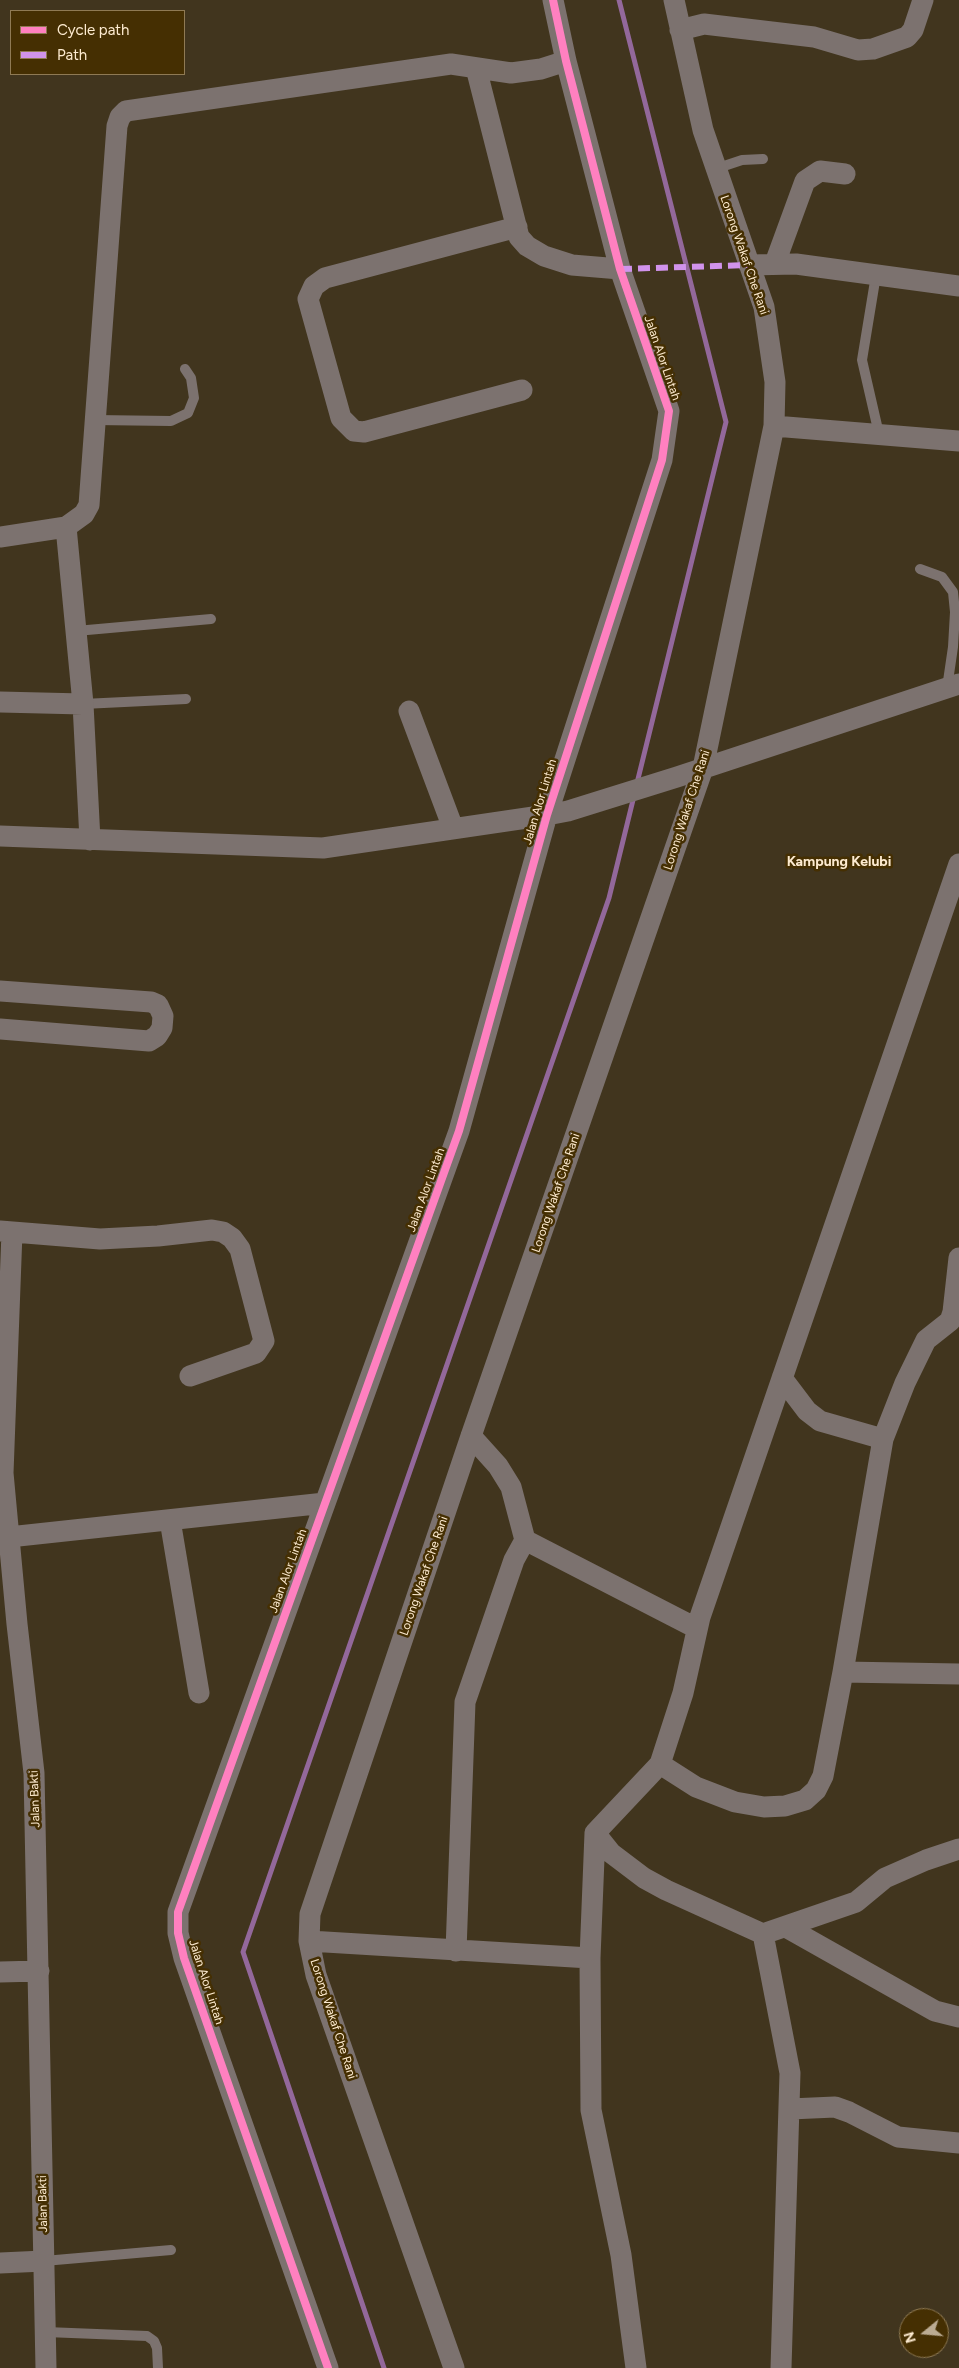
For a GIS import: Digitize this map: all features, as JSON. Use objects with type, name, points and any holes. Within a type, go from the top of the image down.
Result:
[{"type":"street","name":"Jalan Alor Lintah","points":[[328,2368],[184,1958],[178,1933],[178,1912],[459,1131],[547,815],[662,460],[669,412],[620,270],[566,61],[553,0]]},
{"type":"street","name":"Lorong Wakaf Che Rani","points":[[454,2368],[316,1975],[309,1942],[310,1914],[471,1436],[703,768],[774,426],[775,382],[764,307],[703,130],[674,0]]},
{"type":"street","points":[[680,30],[704,24],[814,37],[858,50],[873,50],[908,36],[913,30],[923,0]]},
{"type":"street","points":[[0,537],[66,527],[84,514],[89,505],[117,126],[126,111],[451,64],[511,73],[541,69],[566,61]]},
{"type":"street","points":[[476,68],[520,237],[527,246],[544,256],[572,265],[620,270]]},
{"type":"street","points":[[775,263],[805,181],[820,171],[845,174]]},
{"type":"street","points":[[517,227],[325,278],[314,286],[308,299],[341,418],[354,430],[364,432],[522,390]]},
{"type":"street","points":[[749,265],[775,263],[959,286]]},
{"type":"street","points":[[774,426],[959,440]]},
{"type":"street","points":[[66,527],[83,704],[90,840]]},
{"type":"street","points":[[0,836],[323,848],[547,815],[568,811],[677,777],[953,686]]},
{"type":"street","points":[[0,702],[83,704]]},
{"type":"street","points":[[409,711],[453,828]]},
{"type":"street","points":[[636,2368],[621,2255],[591,2110],[590,1958],[595,1833],[660,1764],[683,1693],[696,1628],[959,864]]},
{"type":"street","points":[[0,991],[151,1002],[158,1005],[163,1016],[162,1028],[157,1036],[149,1041],[0,1029]]},
{"type":"street","points":[[6,1231],[100,1238],[158,1236],[212,1230],[223,1232],[232,1238],[240,1249],[264,1341],[256,1353],[190,1376]]},
{"type":"street","name":"Jalan Bakti","points":[[6,1231],[1,1473],[9,1537],[8,1624],[34,1773],[46,2368]]},
{"type":"street","points":[[660,1764],[696,1787],[736,1802],[764,1807],[785,1806],[805,1800],[816,1790],[823,1776],[843,1672],[883,1439],[905,1383],[926,1340],[950,1321],[953,1312],[959,1258]]},
{"type":"street","points":[[782,1378],[807,1411],[820,1421],[883,1439]]},
{"type":"street","points":[[456,1951],[465,1702],[514,1560],[525,1540],[511,1487],[498,1466],[471,1436]]},
{"type":"street","points":[[9,1537],[324,1503]]},
{"type":"street","points":[[170,1520],[199,1693]]},
{"type":"street","points":[[525,1540],[696,1628]]},
{"type":"street","points":[[843,1672],[959,1674]]},
{"type":"street","points":[[595,1833],[611,1853],[644,1878],[763,1934],[856,1902],[885,1878],[926,1860],[959,1849]]},
{"type":"street","points":[[786,1927],[935,2011],[959,2017]]},
{"type":"street","points":[[763,1934],[788,2055],[790,2109],[781,2368]]},
{"type":"street","points":[[309,1942],[590,1958]]},
{"type":"street","points":[[0,1972],[39,1971]]},
{"type":"street","points":[[790,2109],[835,2107],[849,2112],[898,2137],[959,2143]]},
{"type":"street","points":[[0,2263],[44,2261]]},
{"type":"lane","points":[[715,169],[742,160],[763,159]]},
{"type":"lane","points":[[876,275],[862,360],[879,434]]},
{"type":"lane","points":[[95,420],[171,421],[188,413],[194,398],[191,378],[185,369]]},
{"type":"lane","points":[[920,569],[942,577],[952,592],[955,612],[953,686]]},
{"type":"lane","points":[[76,631],[211,619]]},
{"type":"lane","points":[[83,704],[186,699]]},
{"type":"lane","points":[[44,2261],[171,2250]]},
{"type":"lane","points":[[46,2332],[147,2336],[154,2340],[157,2348],[158,2368]]},
{"type":"waterway","points":[[619,0],[726,422],[637,783]]},
{"type":"waterway","points":[[384,2368],[243,1952],[609,898],[634,796]]},
{"type":"marked path","points":[[620,269],[749,265]]},
{"type":"cycle path","points":[[328,2368],[184,1958],[178,1933],[178,1912],[459,1131],[547,815],[662,460],[669,411],[620,269],[566,61],[553,0]]},
{"type":"district","name":"Kampung Kelubi","points":[[839,862]]}]
